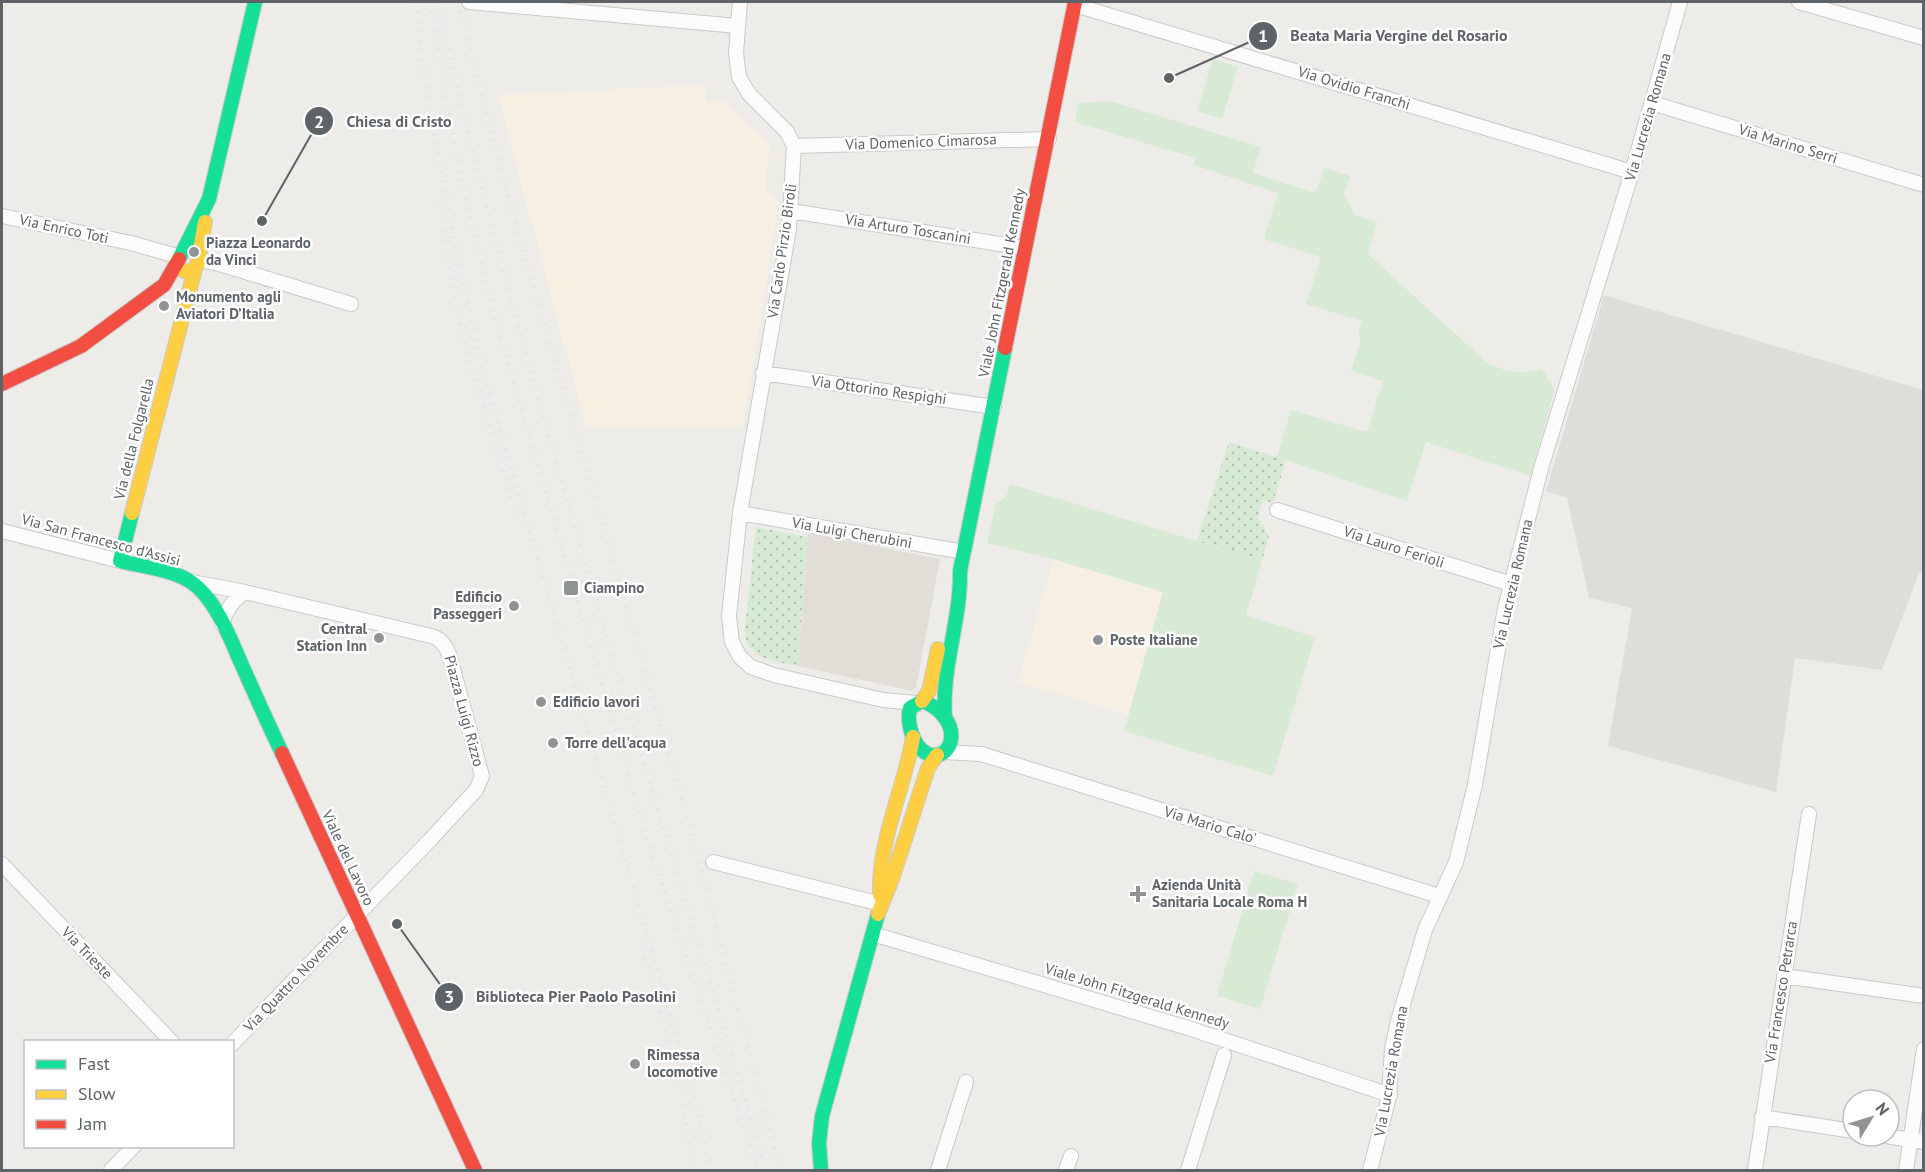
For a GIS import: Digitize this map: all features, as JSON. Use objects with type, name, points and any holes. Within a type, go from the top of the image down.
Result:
[{"type":"street","points":[[164,285],[176,286],[187,297],[255,2]]},
{"type":"street","points":[[469,2],[738,26]]},
{"type":"street","points":[[740,2],[736,64],[743,85],[787,132],[794,146]]},
{"type":"street","name":"Via Lucrezia Romana","points":[[1370,1170],[1390,1095],[1392,1049],[1398,1021],[1425,930],[1456,862],[1475,785],[1502,626],[1542,465],[1632,172],[1680,2]]},
{"type":"street","points":[[1800,2],[1923,38]]},
{"type":"street","name":"Viale John Fitzgerald Kennedy","points":[[945,718],[944,696],[962,587],[960,571],[1075,3]]},
{"type":"street","name":"Via Ovidio Franchi","points":[[1075,3],[1632,172]]},
{"type":"street","name":"Via Marino Serri","points":[[1652,103],[1923,185]]},
{"type":"street","name":"Via Domenico Cimarosa","points":[[794,146],[1049,139]]},
{"type":"street","name":"Via Carlo Pirzio Biroli","points":[[794,146],[791,211],[740,513],[730,602],[730,633],[740,657],[751,667],[760,671],[883,699]]},
{"type":"street","points":[[2,384],[81,346],[164,285],[209,199]]},
{"type":"street","name":"Via Arturo Toscanini","points":[[791,211],[1025,248]]},
{"type":"street","name":"Via Enrico Toti","points":[[2,216],[127,242],[180,258]]},
{"type":"street","points":[[180,258],[185,253],[192,253],[196,264]]},
{"type":"street","points":[[196,264],[216,263],[351,304]]},
{"type":"street","name":"Via della Folgarella","points":[[120,561],[187,297]]},
{"type":"street","name":"Via Ottorino Respighi","points":[[763,374],[994,407]]},
{"type":"street","name":"Via Lauro Ferioli","points":[[1277,510],[1511,584]]},
{"type":"street","name":"Via Luigi Cherubini","points":[[740,513],[964,552]]},
{"type":"street","name":"Via San Francesco d'Assisi","points":[[2,531],[178,576],[191,582],[245,592],[431,636],[443,642]]},
{"type":"street","name":"Viale John Fitzgerald Kennedy","points":[[919,702],[929,691],[949,586],[960,571]]},
{"type":"street","name":"Via San Francesco d'Assisi","points":[[191,582],[202,591],[222,624]]},
{"type":"street","points":[[222,624],[226,610],[245,592]]},
{"type":"street","name":"Viale del Lavoro","points":[[222,624],[475,1170]]},
{"type":"street","name":"Piazza Luigi Rizzo","points":[[443,642],[449,654],[481,771],[481,781]]},
{"type":"street","points":[[821,1170],[819,1143],[822,1116],[881,904],[892,879],[928,768],[950,745],[951,732],[945,718],[937,709],[919,702],[883,699]]},
{"type":"street","points":[[883,699],[908,723]]},
{"type":"street","points":[[919,702],[910,708],[907,716],[913,737],[926,753],[940,754]]},
{"type":"street","name":"Via Mario Calo'","points":[[951,732],[981,753],[1439,896]]},
{"type":"street","points":[[881,904],[879,883],[882,860],[913,737]]},
{"type":"street","name":"Via Mario Calo'","points":[[940,754],[981,753]]},
{"type":"street","name":"Via Quattro Novembre","points":[[234,1042],[438,832],[476,790],[481,781]]},
{"type":"street","name":"Via Francesco Petrarca","points":[[1755,1170],[1809,814]]},
{"type":"street","points":[[713,862],[881,904]]},
{"type":"street","name":"Via Trieste","points":[[2,864],[171,1040]]},
{"type":"street","name":"Viale John Fitzgerald Kennedy","points":[[873,934],[1188,1028],[1390,1095]]},
{"type":"street","points":[[1784,976],[1923,996]]},
{"type":"street","points":[[1906,1170],[1917,1141],[1923,1049]]},
{"type":"street","points":[[1188,1170],[1224,1055]]},
{"type":"street","points":[[938,1170],[966,1082]]},
{"type":"street","points":[[1762,1117],[1841,1129]]},
{"type":"street","points":[[1901,1138],[1917,1141]]},
{"type":"street","points":[[111,1170],[132,1148]]},
{"type":"street","points":[[1066,1170],[1071,1156]]},
{"type":"shaded area","points":[[705,85],[706,101],[725,101],[770,145],[766,188],[779,203],[743,427],[586,427],[498,95]]},
{"type":"shaded area","points":[[1604,295],[1923,390],[1923,569],[1918,576],[1882,670],[1795,658],[1776,792],[1608,746],[1632,608],[1589,598],[1567,498],[1546,491]]},
{"type":"shaded area","points":[[808,533],[940,559],[916,688],[912,691],[798,666]]},
{"type":"shaded area","name":"Poste Italiane","points":[[1053,559],[1164,592],[1129,715],[1018,682]]},
{"type":"green space","points":[[1213,59],[1238,67],[1222,119],[1197,111]]},
{"type":"green space","points":[[1110,101],[1261,147],[1253,173],[1315,193],[1325,168],[1350,176],[1344,195],[1355,215],[1377,222],[1368,254],[1486,362],[1513,372],[1542,369],[1553,386],[1554,391],[1531,476],[1426,442],[1407,501],[1277,457],[1291,410],[1367,432],[1383,381],[1351,371],[1361,339],[1358,333],[1362,321],[1306,304],[1321,257],[1264,239],[1278,193],[1194,165],[1195,158],[1075,122],[1078,103]]},
{"type":"green space","points":[[1229,442],[1286,460],[1273,503],[1263,500],[1258,517],[1269,536],[1262,561],[1197,541]]},
{"type":"green space","points":[[1010,484],[1262,561],[1246,615],[1315,637],[1273,776],[1124,731],[1163,592],[1053,559],[987,543],[996,504],[1006,497]]},
{"type":"green space","points":[[756,527],[807,537],[798,666],[762,657],[749,647],[746,639],[745,628]]},
{"type":"green space","points":[[1254,871],[1298,884],[1260,1009],[1217,996]]},
{"type":"railway","points":[[417,2],[421,57],[457,255],[482,367],[694,1096],[704,1139],[707,1170]]},
{"type":"railway","points":[[430,2],[459,170],[494,314],[647,839],[758,1170]]},
{"type":"railway","points":[[439,2],[484,198],[536,392],[619,680],[762,1156]]},
{"type":"railway","points":[[458,2],[519,237],[692,834],[780,1170]]},
{"type":"railway","points":[[440,202],[451,278],[466,350],[516,516]]},
{"type":"railway","points":[[642,948],[679,1086],[692,1170]]},
{"type":"traffic: fast","points":[[180,257],[209,199],[255,2]]},
{"type":"traffic: fast","points":[[945,718],[946,681],[958,608],[960,571],[1005,348]]},
{"type":"traffic: fast","points":[[132,513],[120,561],[166,571],[183,578],[191,582],[209,599],[229,636],[282,753]]},
{"type":"traffic: fast","points":[[922,701],[940,712],[951,730],[950,744],[941,754],[925,753],[911,732],[910,708],[922,701]]},
{"type":"traffic: fast","points":[[821,1170],[819,1143],[822,1116],[878,914]]},
{"type":"traffic: slow","points":[[184,271],[190,272],[197,266],[205,222]]},
{"type":"traffic: slow","points":[[132,513],[195,269]]},
{"type":"traffic: slow","points":[[922,701],[929,691],[938,649]]},
{"type":"traffic: slow","points":[[880,895],[880,875],[887,835],[913,737]]},
{"type":"traffic: slow","points":[[878,914],[892,879],[928,768],[937,755]]},
{"type":"traffic: jam","points":[[1005,348],[1075,2]]},
{"type":"traffic: jam","points":[[2,384],[81,346],[164,285],[179,259]]},
{"type":"traffic: jam","points":[[282,753],[475,1170]]},
{"type":"place","name":"Beata Maria Vergine del Rosario","points":[[1169,78]]},
{"type":"place","name":"Chiesa di Cristo","points":[[262,221]]},
{"type":"place","name":"Piazza Leonardo da Vinci","points":[[194,252]]},
{"type":"place","name":"Monumento agli Aviatori D’Italia","points":[[164,306]]},
{"type":"place","name":"Ciampino","points":[[571,588]]},
{"type":"place","name":"Edificio Passeggeri","points":[[514,606]]},
{"type":"place","name":"Central Station Inn","points":[[379,638]]},
{"type":"place","name":"Poste Italiane","points":[[1098,640]]},
{"type":"place","name":"Edificio lavori","points":[[541,702]]},
{"type":"place","name":"Torre dell'acqua","points":[[553,743]]},
{"type":"place","name":"Azienda Unità Sanitaria Locale Roma H","points":[[1138,894]]},
{"type":"place","name":"Biblioteca Pier Paolo Pasolini","points":[[397,924]]},
{"type":"place","name":"Rimessa locomotive","points":[[635,1064]]}]
